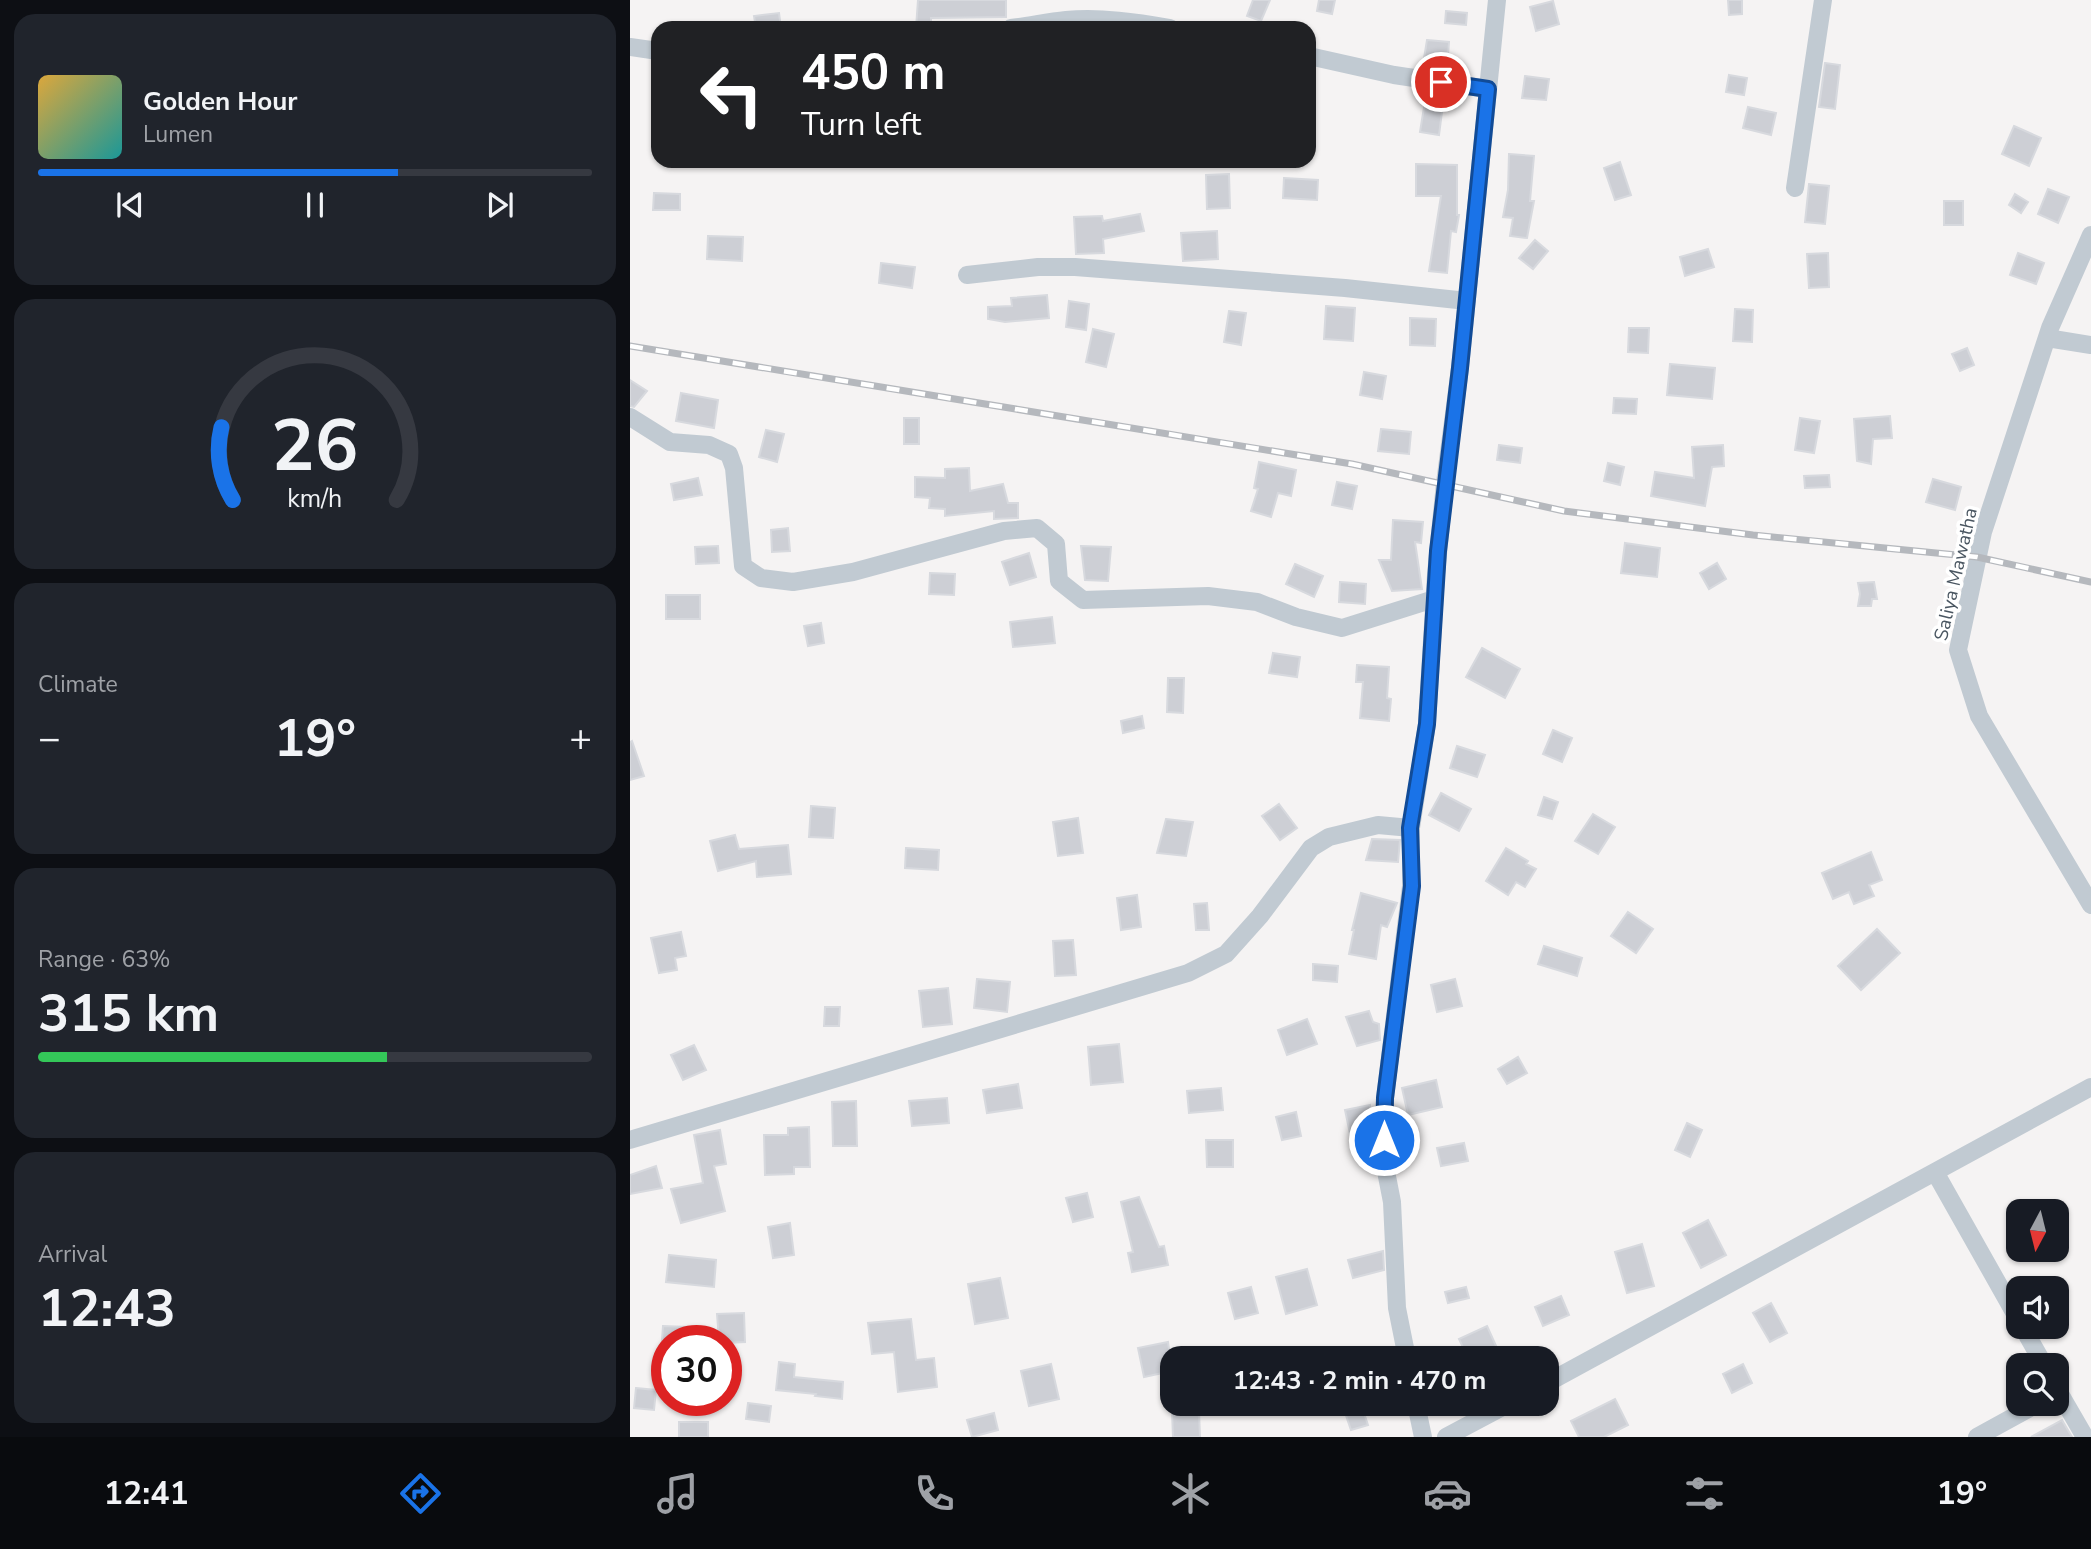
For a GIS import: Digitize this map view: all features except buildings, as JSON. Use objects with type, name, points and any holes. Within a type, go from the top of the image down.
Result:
[{"type":"street","points":[[1405,1346],[1397,1308],[1392,1202],[1384,1161],[1385,1098],[1412,886],[1410,828],[1427,724],[1434,599],[1445,483],[1467,301],[1497,0]]},
{"type":"street","points":[[1795,188],[1823,0]]},
{"type":"street","points":[[1060,21],[1133,21]]},
{"type":"street","points":[[630,47],[651,50]]},
{"type":"street","points":[[1316,58],[1394,75],[1488,89]]},
{"type":"street","name":"Saliya Mawatha","points":[[2091,235],[2047,338],[1983,532],[1958,650],[1979,716],[2091,905]]},
{"type":"street","points":[[967,275],[1038,267],[1074,267],[1345,288],[1467,301]]},
{"type":"street","points":[[2047,338],[2091,345]]},
{"type":"street","points":[[630,417],[670,442],[709,445],[729,454],[734,468],[743,566],[761,578],[793,582],[853,572],[1004,531],[1037,528],[1056,544],[1059,581],[1083,600],[1208,596],[1257,602],[1296,617],[1342,628],[1434,599]]},
{"type":"street","points":[[630,1140],[1188,973],[1226,954],[1260,916],[1311,848],[1329,836],[1378,825],[1410,828]]},
{"type":"street","points":[[1559,1375],[2091,1087]]},
{"type":"street","points":[[1934,1172],[2006,1298]]},
{"type":"street","points":[[2069,1410],[2085,1437]]},
{"type":"street","points":[[1419,1416],[1423,1437]]},
{"type":"street","points":[[1446,1437],[1485,1416]]},
{"type":"street","points":[[1977,1437],[2015,1416]]},
{"type":"railway","points":[[630,346],[1352,464],[1564,511],[1753,535],[1977,557],[2091,582]]},
{"type":"route","points":[[1384,1140],[1385,1098],[1412,886],[1410,828],[1427,724],[1438,551],[1460,368],[1488,89],[1441,82]]}]
